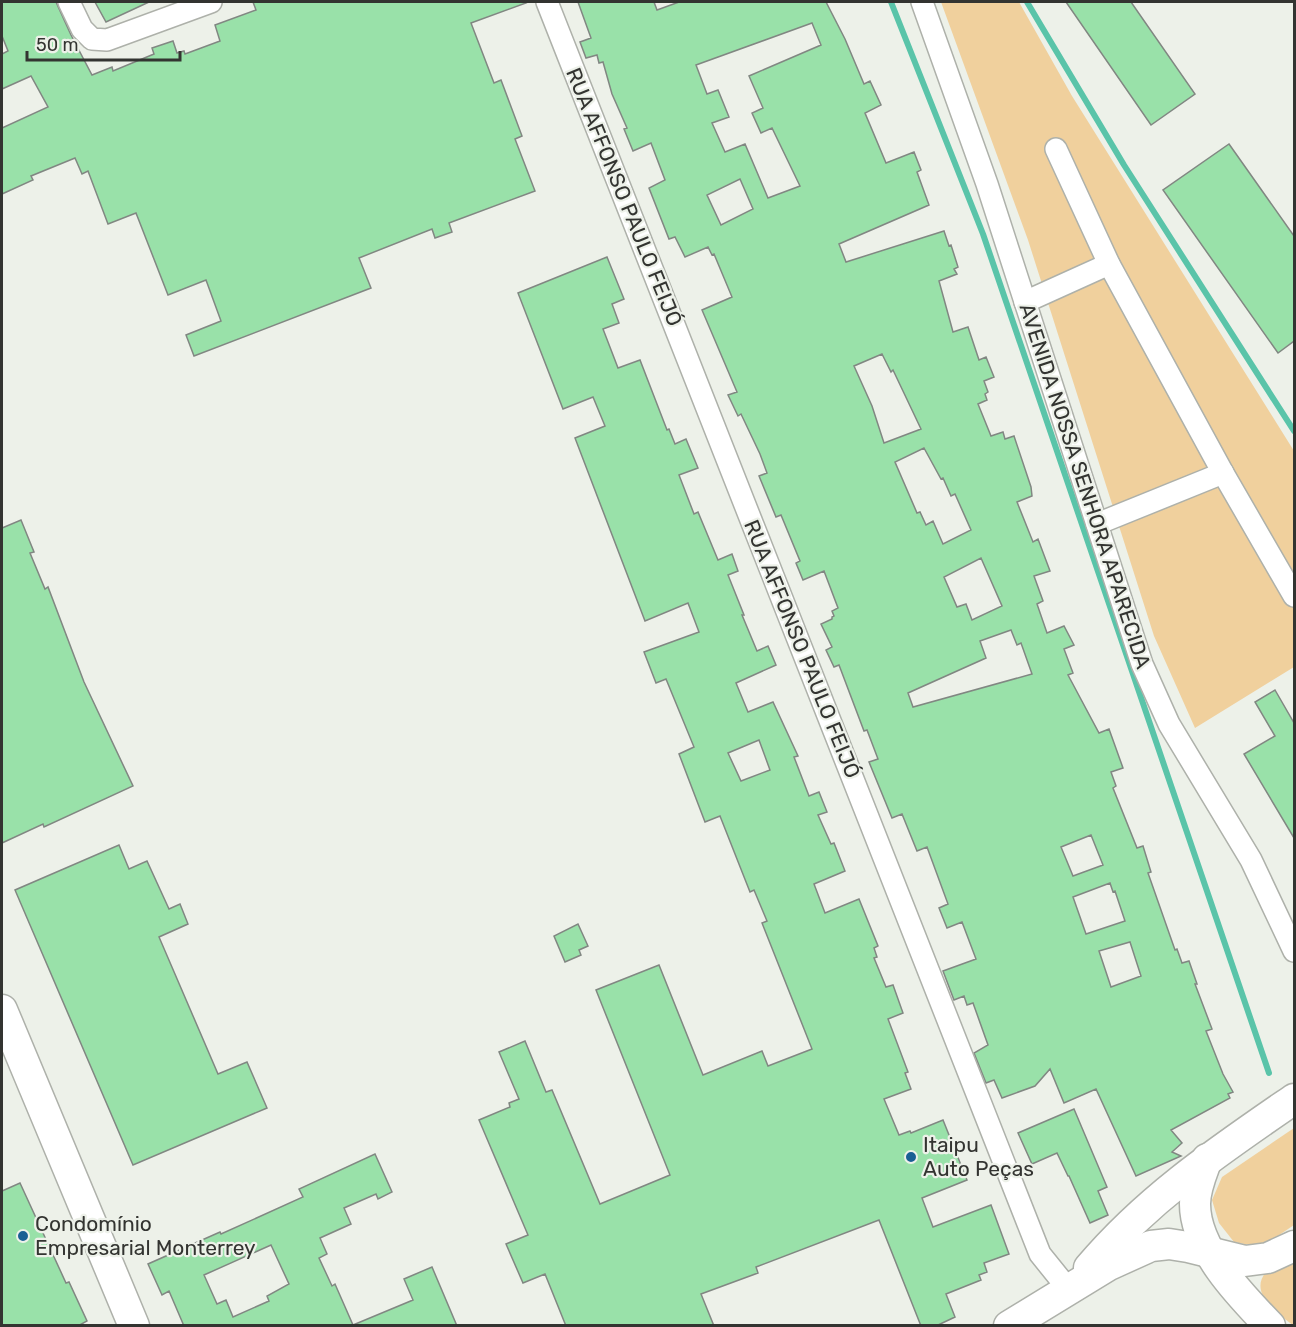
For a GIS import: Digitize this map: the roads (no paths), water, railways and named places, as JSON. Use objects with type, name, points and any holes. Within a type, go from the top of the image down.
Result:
[{"type":"main road","points":[[2,1010],[134,1326]]},
{"type":"main road","points":[[1069,1290],[1104,1250],[1156,1200],[1207,1159],[1289,1106]]},
{"type":"main road","points":[[1207,1159],[1198,1182],[1195,1204],[1198,1228],[1209,1253],[1232,1284],[1270,1326]]},
{"type":"main road","points":[[1009,1326],[1109,1265],[1151,1246],[1169,1244],[1188,1246],[1245,1261],[1268,1258],[1294,1246]]},
{"type":"street","points":[[69,2],[82,29],[92,39],[107,40],[211,2]]},
{"type":"street","name":"RUA AFFONSO PAULO FEIJÓ","points":[[547,2],[1040,1254],[1069,1290]]},
{"type":"street","name":"AVENIDA NOSSA SENHORA APARECIDA","points":[[922,2],[987,184],[1142,664],[1168,724],[1251,860],[1294,951]]},
{"type":"street","points":[[1056,149],[1109,264],[1222,473],[1294,596]]},
{"type":"street","points":[[1025,302],[1109,264]]},
{"type":"street","points":[[1097,524],[1222,473]]},
{"type":"waterway","points":[[891,2],[983,234],[1269,1073]]},
{"type":"waterway","points":[[1027,2],[1124,165],[1294,431]]},
{"type":"place","name":"Itaipu Auto Peças","points":[[911,1157]]},
{"type":"place","name":"Condomínio Empresarial Monterrey","points":[[23,1236]]}]
